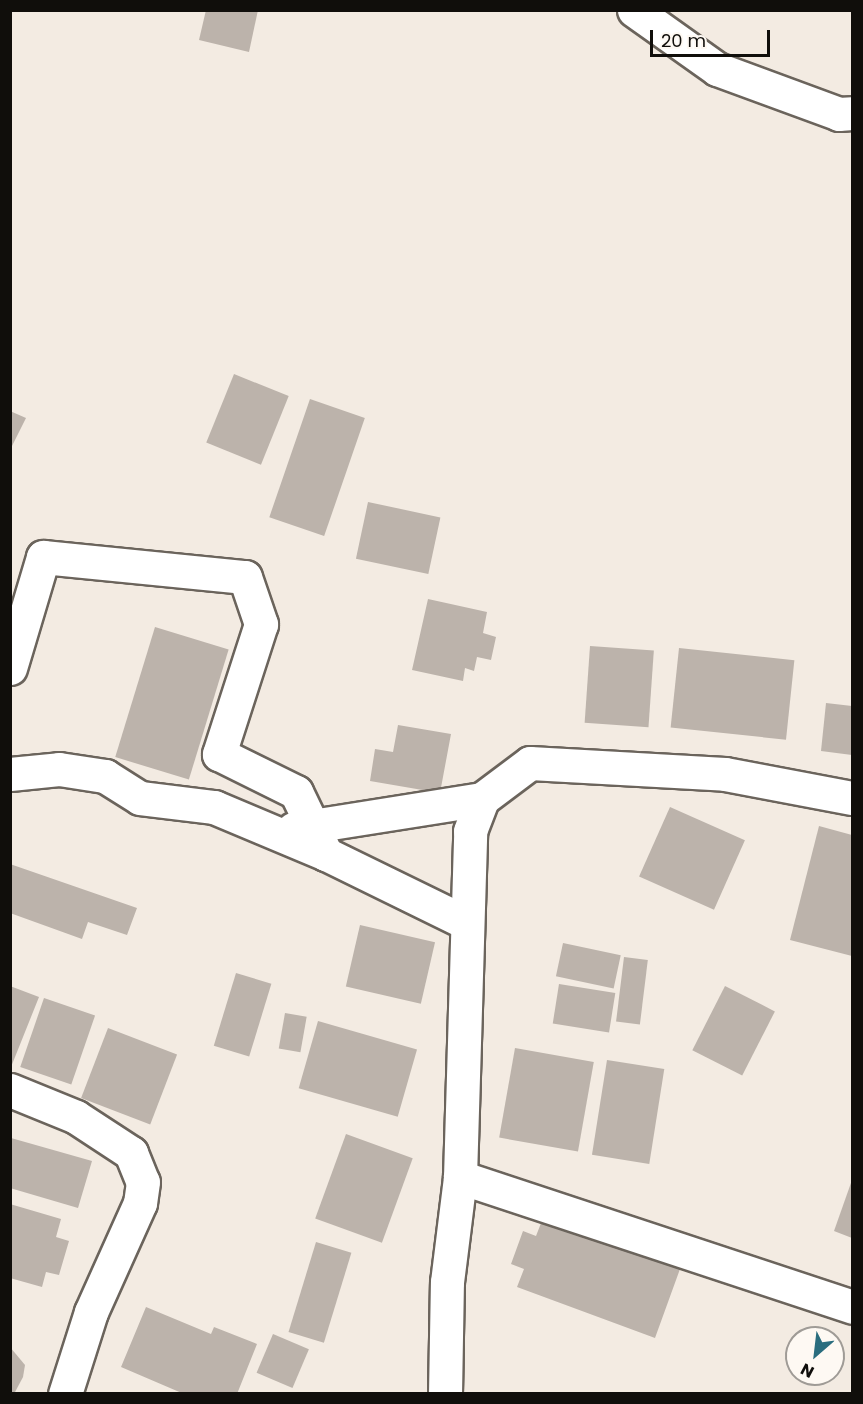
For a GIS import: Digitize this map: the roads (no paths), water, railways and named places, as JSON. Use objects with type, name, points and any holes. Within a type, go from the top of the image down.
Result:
[{"type":"street","points":[[634,10],[717,69],[839,114],[852,113]]},
{"type":"street","points":[[10,668],[43,557],[245,577],[261,624],[219,754],[296,792],[326,854]]},
{"type":"street","points":[[277,834],[311,824],[482,798],[530,763],[725,774],[852,798]]},
{"type":"street","points":[[10,774],[59,769],[105,776],[140,798],[214,807],[326,854],[465,922]]},
{"type":"street","points":[[446,1394],[447,1282],[460,1177],[465,922],[470,831],[482,798]]},
{"type":"street","points":[[10,1090],[76,1117],[131,1153],[143,1182],[140,1203],[91,1311],[65,1394]]},
{"type":"street","points":[[460,1177],[852,1307]]}]
